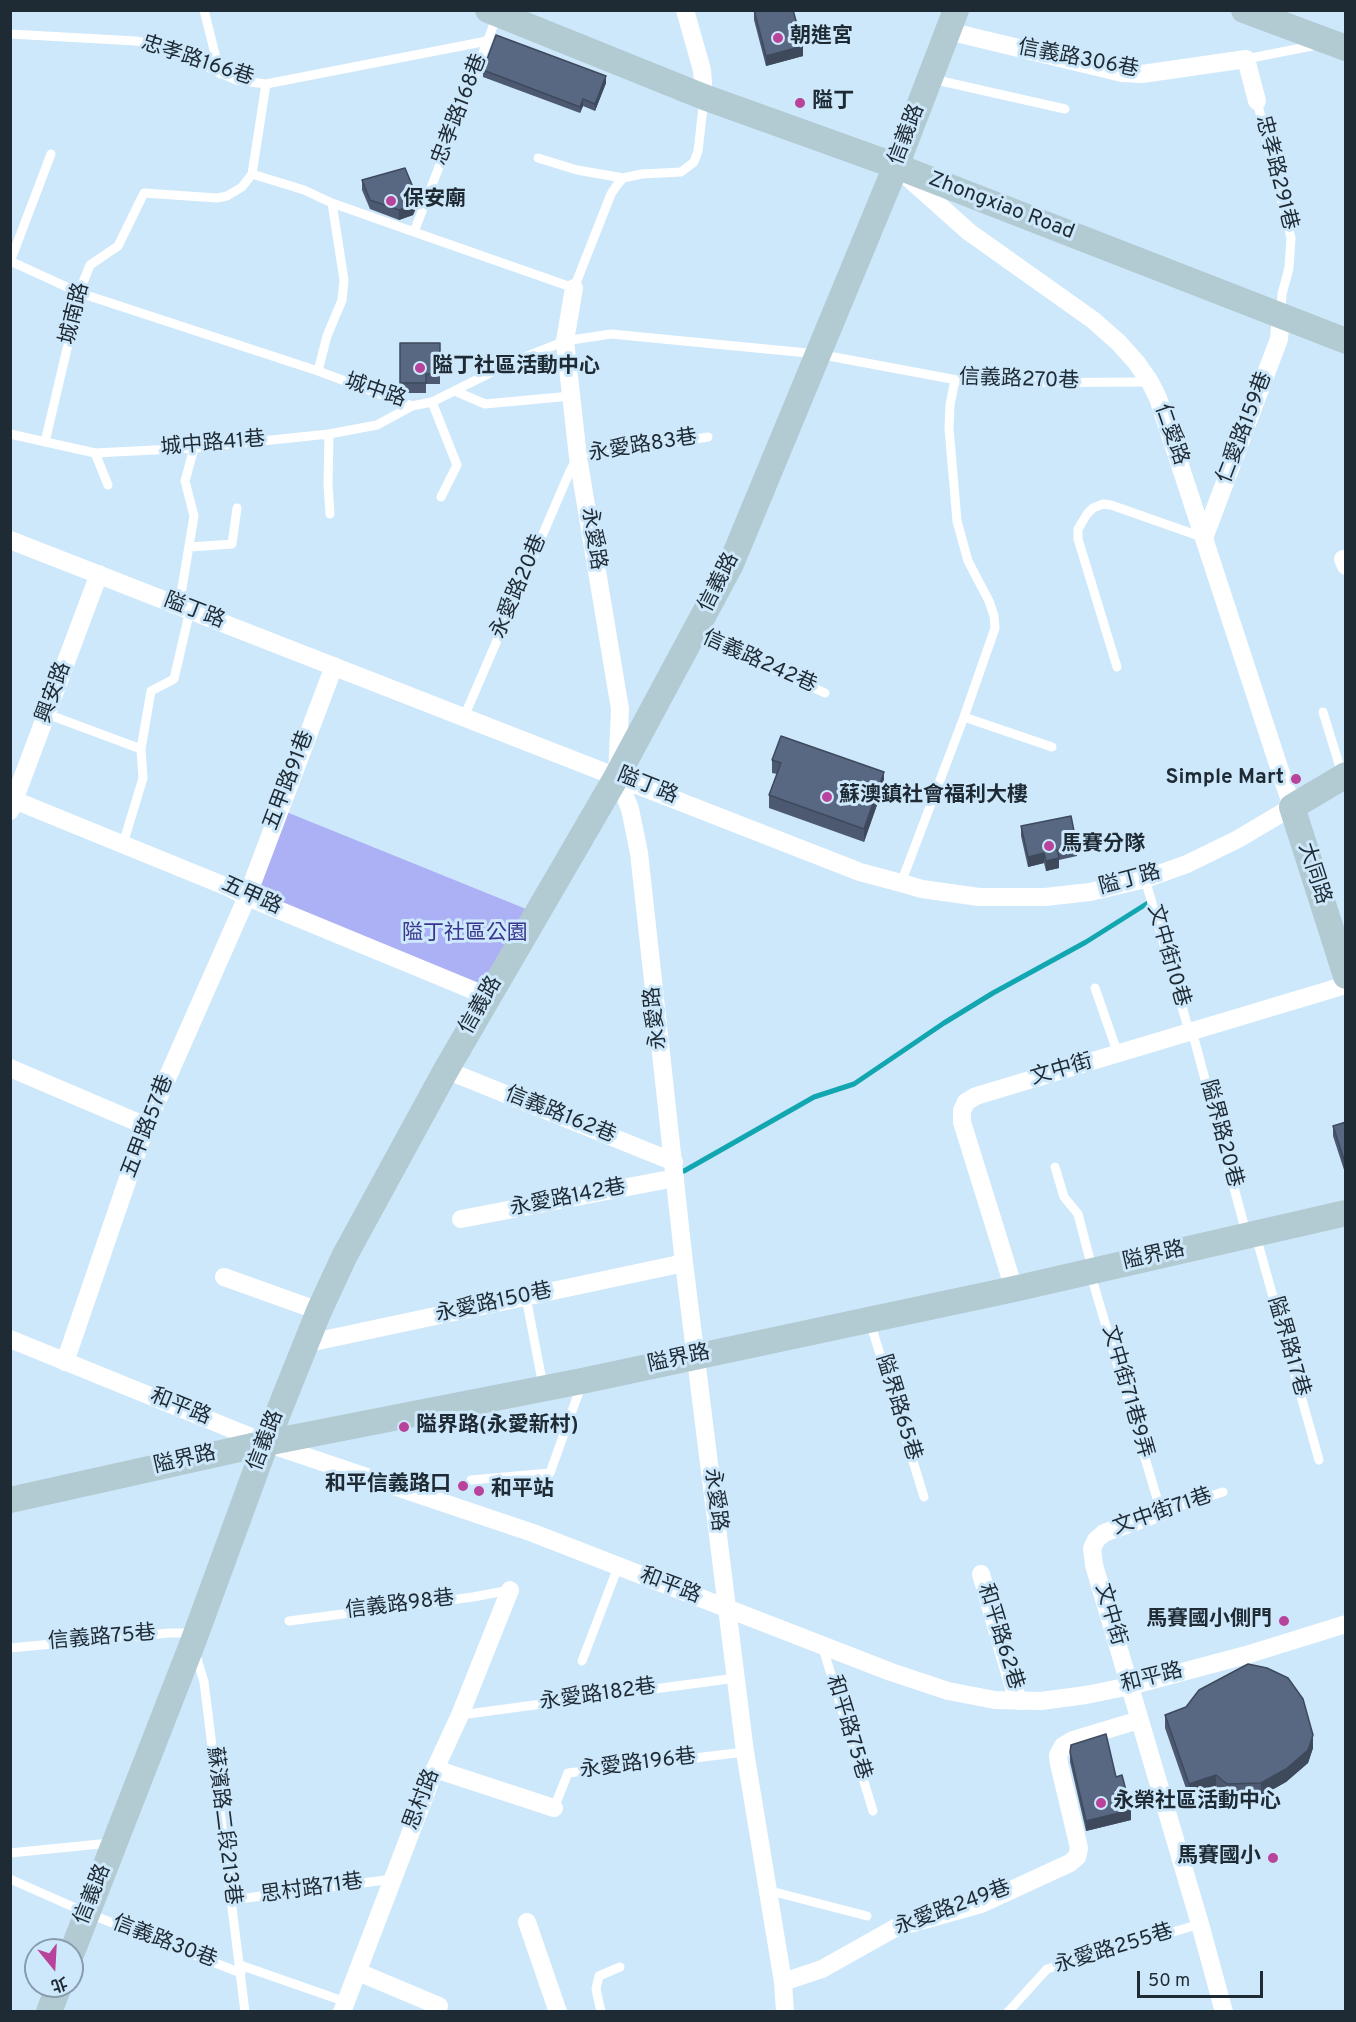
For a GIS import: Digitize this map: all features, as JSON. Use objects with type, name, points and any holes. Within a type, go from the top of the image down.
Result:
[{"type":"street","points":[[685,10],[702,70],[704,97]]},
{"type":"street","points":[[1244,10],[1338,45]]},
{"type":"street","name":"Zhongxiao Road","points":[[493,12],[704,97],[896,166],[1281,317],[1346,340]]},
{"type":"street","name":"信義路306巷","points":[[952,21],[1122,73],[1142,75],[1246,59]]},
{"type":"street","name":"信義路","points":[[77,1938],[116,1842],[304,1344],[319,1311],[345,1255],[446,1070],[617,776],[730,564],[896,166],[952,21]]},
{"type":"street","points":[[1246,59],[1257,101]]},
{"type":"street","name":"仁愛路","points":[[896,166],[969,232],[1094,320],[1118,342],[1150,382],[1158,398],[1292,807]]},
{"type":"street","name":"永愛路","points":[[574,288],[565,341],[578,457],[620,709],[617,776],[630,809],[639,853],[684,1263],[745,1752],[783,1982],[785,2012]]},
{"type":"street","name":"仁愛路159巷","points":[[1204,538],[1279,339],[1281,317]]},
{"type":"street","name":"隘丁路","points":[[10,540],[860,872],[922,889],[979,897],[1046,897],[1090,892],[1145,879],[1187,864],[1238,839],[1292,807]]},
{"type":"street","name":"興安路","points":[[12,806],[99,574]]},
{"type":"street","name":"五甲路91巷","points":[[247,897],[334,666]]},
{"type":"street","points":[[1292,807],[1344,775]]},
{"type":"street","name":"五甲路","points":[[12,806],[123,844],[487,996]]},
{"type":"street","name":"大同路","points":[[1292,807],[1346,976]]},
{"type":"street","name":"五甲路57巷","points":[[65,1362],[146,1126],[247,897]]},
{"type":"street","name":"文中街","points":[[1014,1289],[962,1122],[962,1111],[966,1102],[976,1096],[1346,985]]},
{"type":"street","points":[[10,1068],[146,1126]]},
{"type":"street","name":"信義路162巷","points":[[446,1070],[675,1170]]},
{"type":"street","name":"永愛路142巷","points":[[461,1219],[675,1170]]},
{"type":"street","name":"隘界路","points":[[10,1500],[266,1443],[582,1381],[870,1320],[1346,1213]]},
{"type":"street","name":"永愛路150巷","points":[[304,1344],[684,1263]]},
{"type":"street","points":[[224,1277],[319,1311]]},
{"type":"street","name":"和平路","points":[[10,1339],[266,1443],[533,1533],[891,1672],[948,1690],[995,1700],[1018,1701],[1041,1701],[1086,1695],[1130,1686],[1246,1655],[1346,1624]]},
{"type":"street","name":"文中街71巷","points":[[1094,1565],[1092,1549],[1096,1540],[1104,1533],[1161,1512]]},
{"type":"street","name":"文中街","points":[[1094,1565],[1200,1923],[1224,2012]]},
{"type":"street","name":"和平路62巷","points":[[981,1574],[1018,1701]]},
{"type":"street","name":"思村路","points":[[344,2007],[435,1768],[460,1715],[510,1590]]},
{"type":"street","name":"永愛路249巷","points":[[783,1982],[822,1969],[895,1928],[981,1904],[1070,1863],[1077,1857],[1079,1848],[1058,1755],[1063,1746],[1073,1740],[1139,1720]]},
{"type":"street","points":[[435,1768],[554,1808]]},
{"type":"street","points":[[527,1922],[558,2012]]},
{"type":"street","points":[[358,1972],[440,2006]]},
{"type":"lane","points":[[204,10],[220,74]]},
{"type":"lane","name":"忠孝路168巷","points":[[414,232],[487,41],[493,12]]},
{"type":"lane","name":"忠孝路166巷","points":[[10,34],[136,42],[160,46],[220,74],[242,81],[266,84],[487,41]]},
{"type":"lane","name":"信義路306巷","points":[[1246,59],[1338,45]]},
{"type":"lane","points":[[929,78],[1065,109]]},
{"type":"lane","points":[[266,84],[252,174],[297,188],[332,203],[574,288]]},
{"type":"lane","points":[[538,158],[578,170],[624,178],[642,174],[681,172],[694,162],[698,151],[704,97]]},
{"type":"lane","name":"忠孝路291巷","points":[[1257,101],[1291,238],[1289,268],[1282,294],[1281,317]]},
{"type":"lane","points":[[11,261],[51,154]]},
{"type":"lane","name":"城南路","points":[[45,442],[80,293],[90,265],[118,246],[144,192],[217,198],[235,193],[252,174]]},
{"type":"lane","name":"永愛路","points":[[574,288],[611,194],[624,178]]},
{"type":"lane","points":[[318,371],[327,336],[342,300],[344,280],[332,203]]},
{"type":"lane","name":"城中路","points":[[11,261],[80,293],[318,371],[412,406],[432,402],[510,363],[565,341],[611,334],[818,354]]},
{"type":"lane","name":"信義路270巷","points":[[818,354],[956,380],[993,384],[1150,382]]},
{"type":"lane","points":[[901,883],[995,628],[989,601],[968,561],[957,521],[949,428],[950,405],[956,380]]},
{"type":"lane","points":[[455,390],[485,404],[571,396]]},
{"type":"lane","points":[[432,402],[457,465],[441,496]]},
{"type":"lane","name":"城中路41巷","points":[[10,434],[95,453],[194,447],[329,434],[377,425],[412,406]]},
{"type":"lane","points":[[329,434],[330,514]]},
{"type":"lane","name":"永愛路83巷","points":[[578,457],[708,437]]},
{"type":"lane","points":[[123,844],[143,778],[141,749],[151,691],[174,679],[194,516],[185,481],[194,447]]},
{"type":"lane","points":[[95,453],[108,485]]},
{"type":"lane","name":"永愛路20巷","points":[[464,717],[578,457]]},
{"type":"lane","points":[[1117,667],[1078,539],[1078,529],[1087,514],[1093,507],[1103,504],[1204,538]]},
{"type":"lane","points":[[190,547],[232,544],[237,508]]},
{"type":"lane","name":"信義路242巷","points":[[694,633],[825,693]]},
{"type":"lane","points":[[1323,712],[1344,775]]},
{"type":"lane","points":[[47,714],[141,749]]},
{"type":"lane","points":[[964,717],[1052,747]]},
{"type":"lane","name":"文中街10巷","points":[[1145,879],[1191,1032]]},
{"type":"lane","points":[[1095,988],[1118,1054]]},
{"type":"lane","name":"隘界路20巷","points":[[1191,1032],[1196,1042],[1245,1225],[1251,1236]]},
{"type":"lane","name":"文中街71巷9弄","points":[[1055,1167],[1064,1197],[1078,1214],[1090,1260],[1090,1272],[1161,1512]]},
{"type":"lane","name":"隘界路17巷","points":[[1251,1236],[1259,1247],[1319,1460]]},
{"type":"lane","points":[[526,1297],[544,1388]]},
{"type":"lane","name":"隘界路65巷","points":[[870,1320],[924,1497]]},
{"type":"lane","points":[[471,1480],[550,1473],[582,1381]]},
{"type":"lane","name":"文中街71巷","points":[[1161,1512],[1223,1492]]},
{"type":"lane","points":[[582,1661],[618,1567]]},
{"type":"lane","name":"信義路98巷","points":[[289,1621],[510,1590]]},
{"type":"lane","name":"信義路75巷","points":[[10,1648],[169,1633],[194,1637]]},
{"type":"lane","name":"蘇濱路二段213巷","points":[[194,1637],[204,1682],[246,2012]]},
{"type":"lane","name":"和平路75巷","points":[[822,1645],[873,1811]]},
{"type":"lane","name":"永愛路182巷","points":[[460,1715],[736,1678]]},
{"type":"lane","name":"永愛路196巷","points":[[554,1808],[568,1773],[745,1752]]},
{"type":"lane","points":[[10,1853],[116,1842]]},
{"type":"lane","name":"信義路30巷","points":[[10,1879],[87,1913],[344,2007]]},
{"type":"lane","name":"思村路71巷","points":[[231,1900],[393,1879]]},
{"type":"lane","points":[[767,1890],[867,1916]]},
{"type":"lane","name":"永愛路255巷","points":[[1008,2012],[1047,1969],[1200,1923]]},
{"type":"lane","points":[[601,2012],[596,1989],[599,1976],[620,1967]]},
{"type":"green space","name":"隘丁社區公園","points":[[279,809],[536,913],[487,996],[247,897]]},
{"type":"building","name":"朝進宮","points":[[754,10],[793,10],[803,46],[766,56]]},
{"type":"building","points":[[496,35],[606,76],[595,104],[583,99],[580,107],[483,70]]},
{"type":"building","name":"保安廟","points":[[405,168],[417,197],[413,205],[399,210],[370,200],[362,180]]},
{"type":"building","name":"隘丁社區活動中心","points":[[400,343],[440,343],[440,374],[426,374],[426,383],[400,383]]},
{"type":"building","name":"蘇澳鎮社會福利大樓","points":[[781,736],[884,772],[864,829],[769,795],[781,763],[772,760]]},
{"type":"building","name":"馬賽分隊","points":[[1071,816],[1077,846],[1057,850],[1059,858],[1046,861],[1044,853],[1028,857],[1021,826]]},
{"type":"building","points":[[1346,1122],[1346,1166],[1333,1126]]},
{"type":"building","points":[[1248,1664],[1267,1668],[1288,1678],[1303,1699],[1313,1735],[1308,1750],[1286,1769],[1261,1783],[1227,1784],[1216,1775],[1189,1784],[1165,1715],[1186,1707],[1199,1690]]},
{"type":"building","name":"永榮社區活動中心","points":[[1106,1734],[1116,1777],[1122,1775],[1131,1810],[1086,1821],[1070,1752],[1071,1745]]},
{"type":"waterway","points":[[684,1171],[814,1097],[854,1084],[944,1023],[1086,942],[1151,901]]},
{"type":"place","name":"朝進宮","points":[[778,38]]},
{"type":"place","name":"隘丁","points":[[800,103]]},
{"type":"place","name":"保安廟","points":[[391,201]]},
{"type":"place","name":"隘丁社區活動中心","points":[[420,368]]},
{"type":"place","name":"Simple Mart","points":[[1296,779]]},
{"type":"place","name":"蘇澳鎮社會福利大樓","points":[[827,797]]},
{"type":"place","name":"馬賽分隊","points":[[1049,846]]},
{"type":"place","name":"隘界路(永愛新村)","points":[[404,1427]]},
{"type":"place","name":"和平信義路口","points":[[463,1486]]},
{"type":"place","name":"和平站","points":[[479,1491]]},
{"type":"place","name":"馬賽國小側門","points":[[1284,1621]]},
{"type":"place","name":"永榮社區活動中心","points":[[1101,1803]]},
{"type":"place","name":"馬賽國小","points":[[1273,1858]]}]
